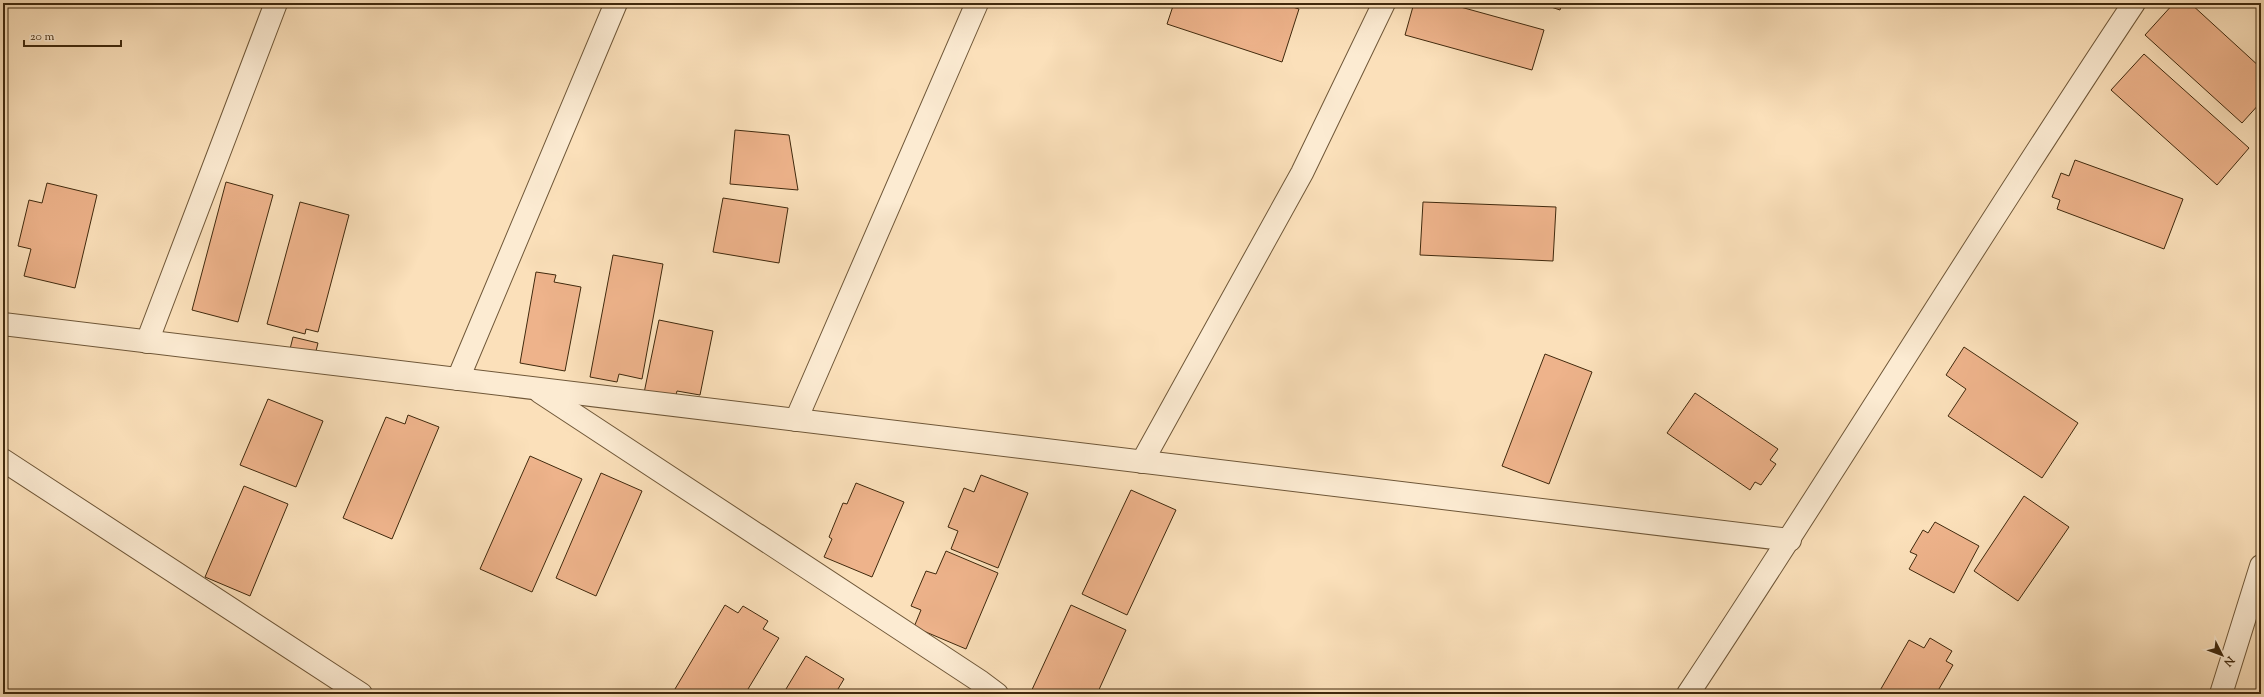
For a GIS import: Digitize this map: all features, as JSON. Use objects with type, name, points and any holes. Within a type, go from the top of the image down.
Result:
[{"type":"street","points":[[147,342],[276,3]]},
{"type":"street","points":[[458,379],[616,3]]},
{"type":"street","points":[[796,420],[977,3]]},
{"type":"street","points":[[1142,462],[1302,173],[1384,3]]},
{"type":"street","points":[[1688,694],[1790,540],[2044,139],[2134,3]]},
{"type":"street","points":[[3,324],[1790,540]]},
{"type":"street","points":[[536,389],[997,694]]},
{"type":"street","points":[[3,460],[361,694]]},
{"type":"street","points":[[2221,694],[2261,566]]},
{"type":"building","points":[[1174,3],[1280,3],[1299,9],[1282,62],[1167,24]]},
{"type":"building","points":[[1414,3],[1446,3],[1544,30],[1532,70],[1405,35]]},
{"type":"building","points":[[1539,3],[1562,3],[1560,10]]},
{"type":"building","points":[[2174,3],[2190,3],[2261,68],[2261,102],[2242,123],[2145,35]]},
{"type":"building","points":[[2144,54],[2249,148],[2217,185],[2111,90]]},
{"type":"building","points":[[735,130],[789,135],[798,190],[730,184]]},
{"type":"building","points":[[2075,160],[2183,199],[2164,249],[2057,209],[2060,200],[2052,197],[2061,173],[2069,176]]},
{"type":"building","points":[[226,182],[273,195],[238,322],[192,310]]},
{"type":"building","points":[[47,183],[97,195],[75,288],[24,276],[31,249],[18,246],[29,200],[42,203]]},
{"type":"building","points":[[723,198],[788,208],[779,263],[713,252]]},
{"type":"building","points":[[300,202],[349,215],[318,332],[306,329],[305,334],[267,324]]},
{"type":"building","points":[[1423,202],[1556,207],[1553,261],[1420,255]]},
{"type":"building","points":[[613,255],[663,264],[642,379],[619,374],[617,382],[590,377]]},
{"type":"building","points":[[536,272],[556,275],[554,282],[581,287],[565,371],[520,363]]},
{"type":"building","points":[[659,320],[713,331],[700,395],[677,391],[675,399],[644,393]]},
{"type":"building","points":[[293,337],[318,343],[314,359],[289,353]]},
{"type":"building","points":[[1964,347],[2078,423],[2042,478],[1948,416],[1966,389],[1946,375]]},
{"type":"building","points":[[1545,354],[1592,372],[1549,484],[1502,466]]},
{"type":"building","points":[[1695,393],[1778,449],[1770,460],[1776,464],[1761,485],[1755,482],[1750,490],[1667,433]]},
{"type":"building","points":[[268,399],[323,421],[296,487],[240,465]]},
{"type":"building","points":[[408,415],[439,427],[392,539],[343,518],[386,417],[405,424]]},
{"type":"building","points":[[530,456],[582,479],[532,592],[480,569]]},
{"type":"building","points":[[601,473],[642,491],[596,596],[556,578]]},
{"type":"building","points":[[981,475],[1028,493],[998,568],[951,549],[958,531],[948,527],[964,488],[974,492]]},
{"type":"building","points":[[856,483],[904,502],[872,577],[824,557],[832,539],[829,537],[843,503],[847,504]]},
{"type":"building","points":[[244,486],[288,504],[250,596],[205,577]]},
{"type":"building","points":[[1131,490],[1176,510],[1127,615],[1082,594]]},
{"type":"building","points":[[2024,496],[2069,527],[2018,601],[1974,571]]},
{"type":"building","points":[[1935,522],[1979,546],[1954,593],[1909,569],[1917,555],[1910,552],[1923,530],[1928,533]]},
{"type":"building","points":[[946,551],[998,573],[966,649],[914,627],[921,610],[911,606],[926,571],[936,574]]},
{"type":"building","points":[[725,605],[738,613],[743,606],[768,621],[763,629],[779,638],[745,694],[672,694]]},
{"type":"building","points":[[1071,605],[1126,630],[1097,694],[1030,694]]},
{"type":"building","points":[[1930,638],[1952,651],[1946,661],[1953,665],[1936,694],[1878,694],[1909,640],[1924,648]]},
{"type":"building","points":[[806,656],[844,679],[835,694],[783,694]]}]
